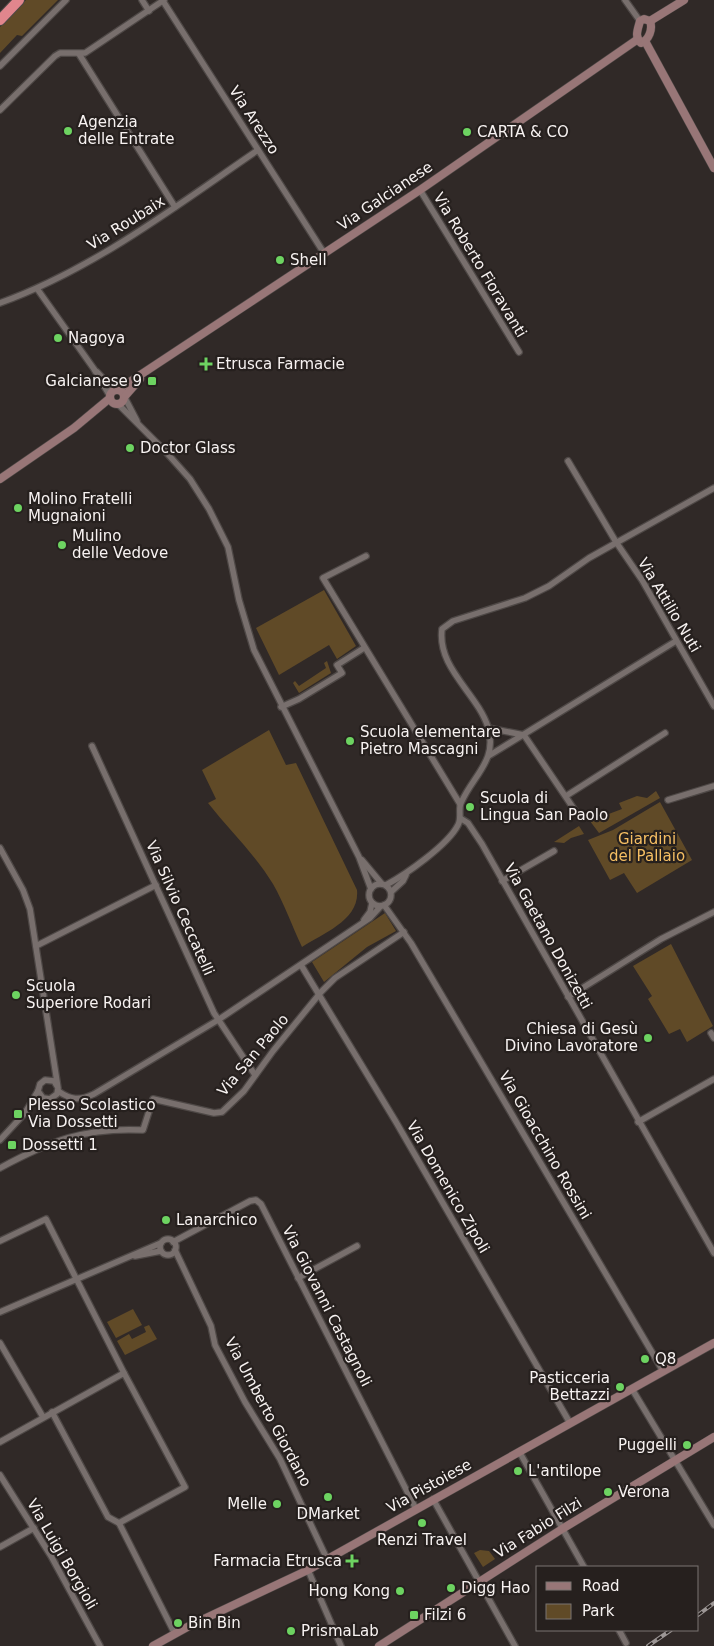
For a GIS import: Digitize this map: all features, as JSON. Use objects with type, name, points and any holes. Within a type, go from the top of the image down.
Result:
[{"type":"highway","points":[[0,20],[19,0]]},
{"type":"street","points":[[0,66],[66,0]]},
{"type":"street","points":[[142,0],[149,11]]},
{"type":"street","points":[[0,110],[55,56],[60,53],[79,54],[164,0]]},
{"type":"street","name":"Via Arezzo","points":[[164,0],[324,253]]},
{"type":"street","points":[[625,0],[640,21]]},
{"type":"street","points":[[640,21],[650,21],[684,0]]},
{"type":"street","points":[[640,21],[637,30],[641,40],[714,168]]},
{"type":"street","points":[[641,40],[652,30],[650,21]]},
{"type":"street","name":"Via Galcianese","points":[[0,479],[90,416],[146,372],[641,40]]},
{"type":"street","points":[[79,54],[175,207]]},
{"type":"street","name":"Via Roubaix","points":[[0,303],[38,290],[137,232],[258,150]]},
{"type":"street","name":"Via Roberto Fioravanti","points":[[420,190],[519,352]]},
{"type":"street","points":[[38,290],[114,397],[187,476],[209,510],[228,547],[238,600],[254,650],[358,857],[371,889],[369,896],[372,902],[370,912],[361,924]]},
{"type":"street","name":"Via Galcianese","points":[[114,397],[125,397],[146,372]]},
{"type":"street","points":[[125,397],[137,421]]},
{"type":"street","points":[[568,461],[616,542]]},
{"type":"street","points":[[490,755],[488,728],[449,663],[443,650],[442,629],[453,621],[524,598],[549,586],[616,542],[714,488]]},
{"type":"street","name":"Via Attilio Nuti","points":[[616,542],[642,580],[714,706]]},
{"type":"street","points":[[366,556],[323,578],[460,804]]},
{"type":"street","points":[[371,889],[406,875],[455,830],[460,818],[460,804],[490,755],[676,641]]},
{"type":"street","points":[[281,707],[300,699],[342,673],[337,665],[364,648]]},
{"type":"street","points":[[488,728],[524,735],[580,818]]},
{"type":"street","points":[[566,796],[665,733]]},
{"type":"street","name":"Via Silvio Ceccatelli","points":[[92,746],[218,1020],[255,1075]]},
{"type":"street","points":[[668,800],[714,786]]},
{"type":"street","name":"Via Gaetano Donizetti","points":[[460,818],[468,823],[502,881],[714,1253]]},
{"type":"street","points":[[0,848],[27,900],[36,946],[57,1088],[52,1098],[43,1098],[24,1113]]},
{"type":"street","points":[[502,881],[554,851]]},
{"type":"street","points":[[358,857],[391,892]]},
{"type":"street","points":[[46,1080],[54,1081],[57,1088],[72,1099],[84,1099],[218,1020],[370,918],[390,899],[391,892],[403,881],[406,875]]},
{"type":"street","points":[[36,946],[156,885]]},
{"type":"street","points":[[372,902],[383,905],[404,932]]},
{"type":"street","points":[[568,997],[661,939],[714,912]]},
{"type":"street","name":"Via San Paolo","points":[[0,1168],[54,1141],[77,1134],[120,1129],[143,1130],[153,1099],[219,1113],[244,1091],[318,995],[351,966],[404,932]]},
{"type":"street","name":"Via Gioacchino Rossini","points":[[404,932],[663,1371]]},
{"type":"street","name":"Via Domenico Zipoli","points":[[301,965],[386,1105],[570,1423]]},
{"type":"street","points":[[0,1140],[24,1113],[38,1092],[40,1084],[46,1080],[54,1068]]},
{"type":"street","points":[[638,1122],[714,1079]]},
{"type":"street","points":[[38,1092],[43,1098]]},
{"type":"street","name":"Via Giovanni Castagnoli","points":[[173,1242],[250,1201],[256,1200],[261,1204],[416,1509]]},
{"type":"street","points":[[0,1241],[46,1219],[124,1373],[185,1487],[119,1523]]},
{"type":"street","points":[[0,1312],[128,1258],[143,1249],[168,1240],[173,1242],[175,1250],[168,1255],[161,1251],[128,1258]]},
{"type":"street","points":[[161,1243],[161,1251]]},
{"type":"street","points":[[298,1278],[356,1246]]},
{"type":"street","name":"Via Umberto Giordano","points":[[175,1250],[211,1326],[216,1345],[245,1402],[280,1459],[327,1559]]},
{"type":"street","points":[[0,1343],[43,1417]]},
{"type":"street","name":"Via Pistoiese","points":[[153,1646],[308,1570],[714,1343]]},
{"type":"street","points":[[0,1442],[124,1373]]},
{"type":"street","points":[[632,1389],[714,1525]]},
{"type":"street","points":[[52,1412],[108,1517],[119,1523],[175,1634]]},
{"type":"street","name":"Via Fabio Filzi","points":[[379,1646],[562,1529],[714,1437]]},
{"type":"street","points":[[520,1453],[583,1566]]},
{"type":"street","name":"Via Luigi Borgioli","points":[[0,1475],[51,1556],[100,1646]]},
{"type":"street","points":[[433,1499],[515,1646]]},
{"type":"street","points":[[0,1547],[34,1528]]},
{"type":"street","points":[[308,1570],[341,1646]]},
{"type":"street","points":[[620,1631],[626,1643]]},
{"type":"green space","points":[[26,0],[58,0],[22,36],[17,35],[0,53],[0,27]]},
{"type":"green space","points":[[324,590],[356,646],[337,659],[329,645],[279,675],[256,628]]},
{"type":"green space","points":[[327,661],[331,673],[299,693],[293,683],[295,681],[299,686],[326,668],[324,663]]},
{"type":"green space","points":[[269,730],[286,765],[296,763],[357,890],[353,910],[346,918],[302,947],[281,899],[266,873],[208,803],[216,799],[202,770]]},
{"type":"green space","points":[[656,791],[660,798],[599,833],[590,821],[622,809],[619,803],[637,796],[647,798]]},
{"type":"green space","name":"Giardini del Pallaio","points":[[660,802],[692,860],[637,893],[624,873],[610,880],[588,840],[613,830]]},
{"type":"green space","points":[[579,826],[584,834],[571,838],[564,843],[554,842]]},
{"type":"green space","points":[[385,913],[396,931],[367,947],[324,982],[312,962]]},
{"type":"green space","points":[[671,944],[713,1026],[687,1042],[680,1029],[669,1034],[648,999],[652,996],[633,966]]},
{"type":"green space","points":[[133,1309],[142,1325],[116,1338],[107,1322]]},
{"type":"green space","points":[[149,1325],[157,1339],[125,1355],[117,1341],[129,1334],[132,1339],[146,1332],[144,1327]]},
{"type":"green space","points":[[480,1550],[489,1551],[495,1559],[483,1567],[474,1553]]},
{"type":"railway","points":[[699,1614],[714,1603]]},
{"type":"railway","points":[[648,1646],[670,1631]]},
{"type":"place","name":"Agenzia delle Entrate","points":[[68,131]]},
{"type":"place","name":"CARTA & CO","points":[[467,132]]},
{"type":"place","name":"Shell","points":[[280,260]]},
{"type":"place","name":"Nagoya","points":[[58,338]]},
{"type":"place","name":"Etrusca Farmacie","points":[[206,364]]},
{"type":"place","name":"Galcianese 9","points":[[152,381]]},
{"type":"place","name":"Doctor Glass","points":[[130,448]]},
{"type":"place","name":"Molino Fratelli Mugnaioni","points":[[18,508]]},
{"type":"place","name":"Mulino delle Vedove","points":[[62,545]]},
{"type":"place","name":"Scuola elementare Pietro Mascagni","points":[[350,741]]},
{"type":"place","name":"Scuola di Lingua San Paolo","points":[[470,807]]},
{"type":"place","name":"Scuola Superiore Rodari","points":[[16,995]]},
{"type":"place","name":"Chiesa di Gesù Divino Lavoratore","points":[[648,1038]]},
{"type":"place","name":"Plesso Scolastico Via Dossetti","points":[[18,1114]]},
{"type":"place","name":"Dossetti 1","points":[[12,1145]]},
{"type":"place","name":"Lanarchico","points":[[166,1220]]},
{"type":"place","name":"Q8","points":[[645,1359]]},
{"type":"place","name":"Pasticceria Bettazzi","points":[[620,1387]]},
{"type":"place","name":"Puggelli","points":[[687,1445]]},
{"type":"place","name":"L'antilope","points":[[518,1471]]},
{"type":"place","name":"Verona","points":[[608,1492]]},
{"type":"place","name":"DMarket","points":[[328,1497]]},
{"type":"place","name":"Melle","points":[[277,1504]]},
{"type":"place","name":"Renzi Travel","points":[[422,1523]]},
{"type":"place","name":"Farmacia Etrusca","points":[[352,1561]]},
{"type":"place","name":"Digg Hao","points":[[451,1588]]},
{"type":"place","name":"Hong Kong","points":[[400,1591]]},
{"type":"place","name":"Filzi 6","points":[[414,1615]]},
{"type":"place","name":"Bin Bin","points":[[178,1623]]},
{"type":"place","name":"PrismaLab","points":[[291,1631]]}]
